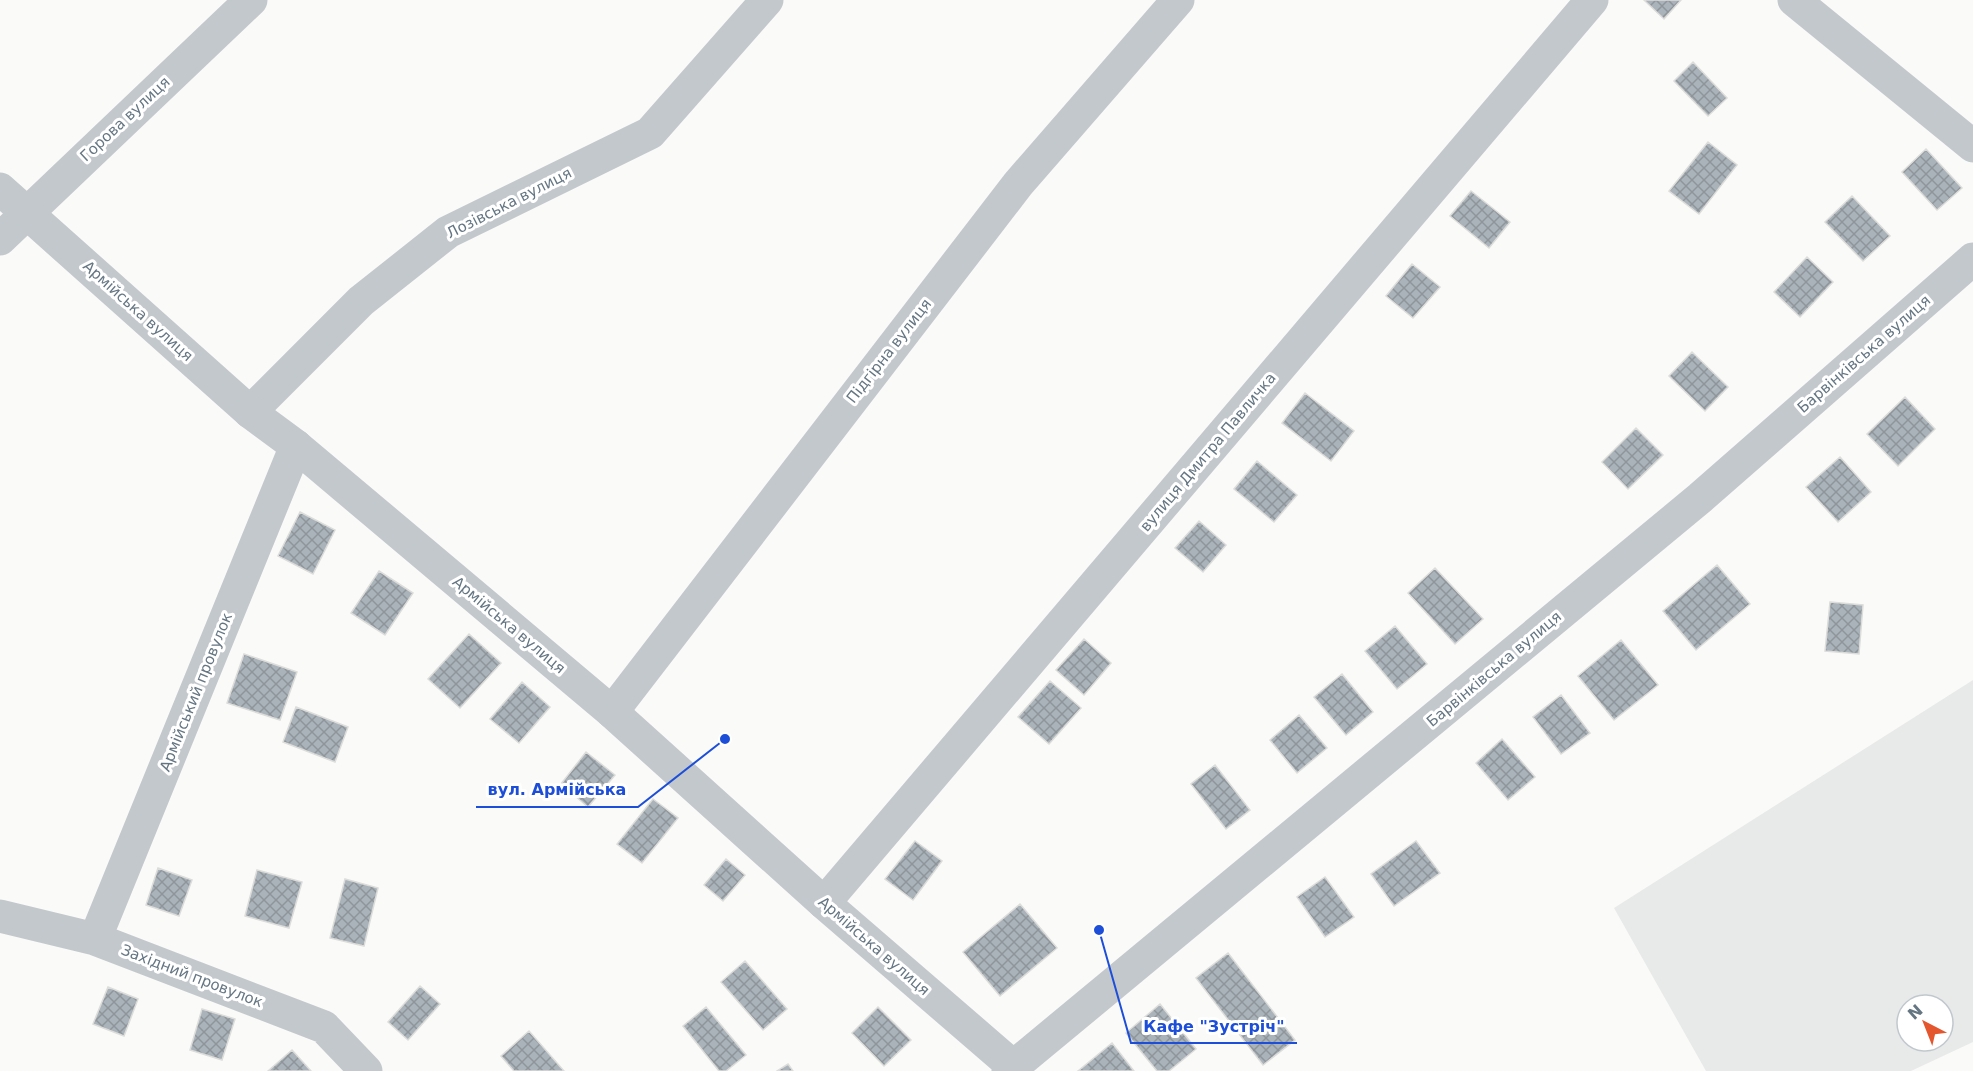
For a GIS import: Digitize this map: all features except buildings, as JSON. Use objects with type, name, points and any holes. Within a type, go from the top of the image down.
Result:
[{"type":"street","name":"Горова вулиця","points":[[0,239],[251,0]]},
{"type":"street","name":"Лозівська вулиця","points":[[250,412],[361,301],[448,232],[650,133],[767,0]]},
{"type":"street","name":"Підгірна вулиця","points":[[612,712],[1018,184],[1178,0]]},
{"type":"street","name":"вулиця Дмитра Павличка","points":[[824,903],[1592,0]]},
{"type":"street","points":[[1794,0],[1973,146]]},
{"type":"street","name":"Армійська вулиця","points":[[0,189],[250,412],[296,446],[612,712],[1011,1069]]},
{"type":"street","name":"Барвінківська вулиця","points":[[1011,1069],[1701,498],[1973,259]]},
{"type":"street","name":"Армійський провулок","points":[[95,939],[296,446]]},
{"type":"street","name":"Західний провулок","points":[[0,916],[95,939],[324,1027],[366,1071]]},
{"type":"shaded area","points":[[1973,680],[1973,1042],[1955,1050],[1955,993],[1895,993],[1895,1053],[1949,1053],[1911,1071],[1706,1071],[1614,908]]},
{"type":"place","name":"вул. Армійська","points":[[725,739]]},
{"type":"place","name":"Кафе \"Зустріч\"","points":[[1099,930]]}]
